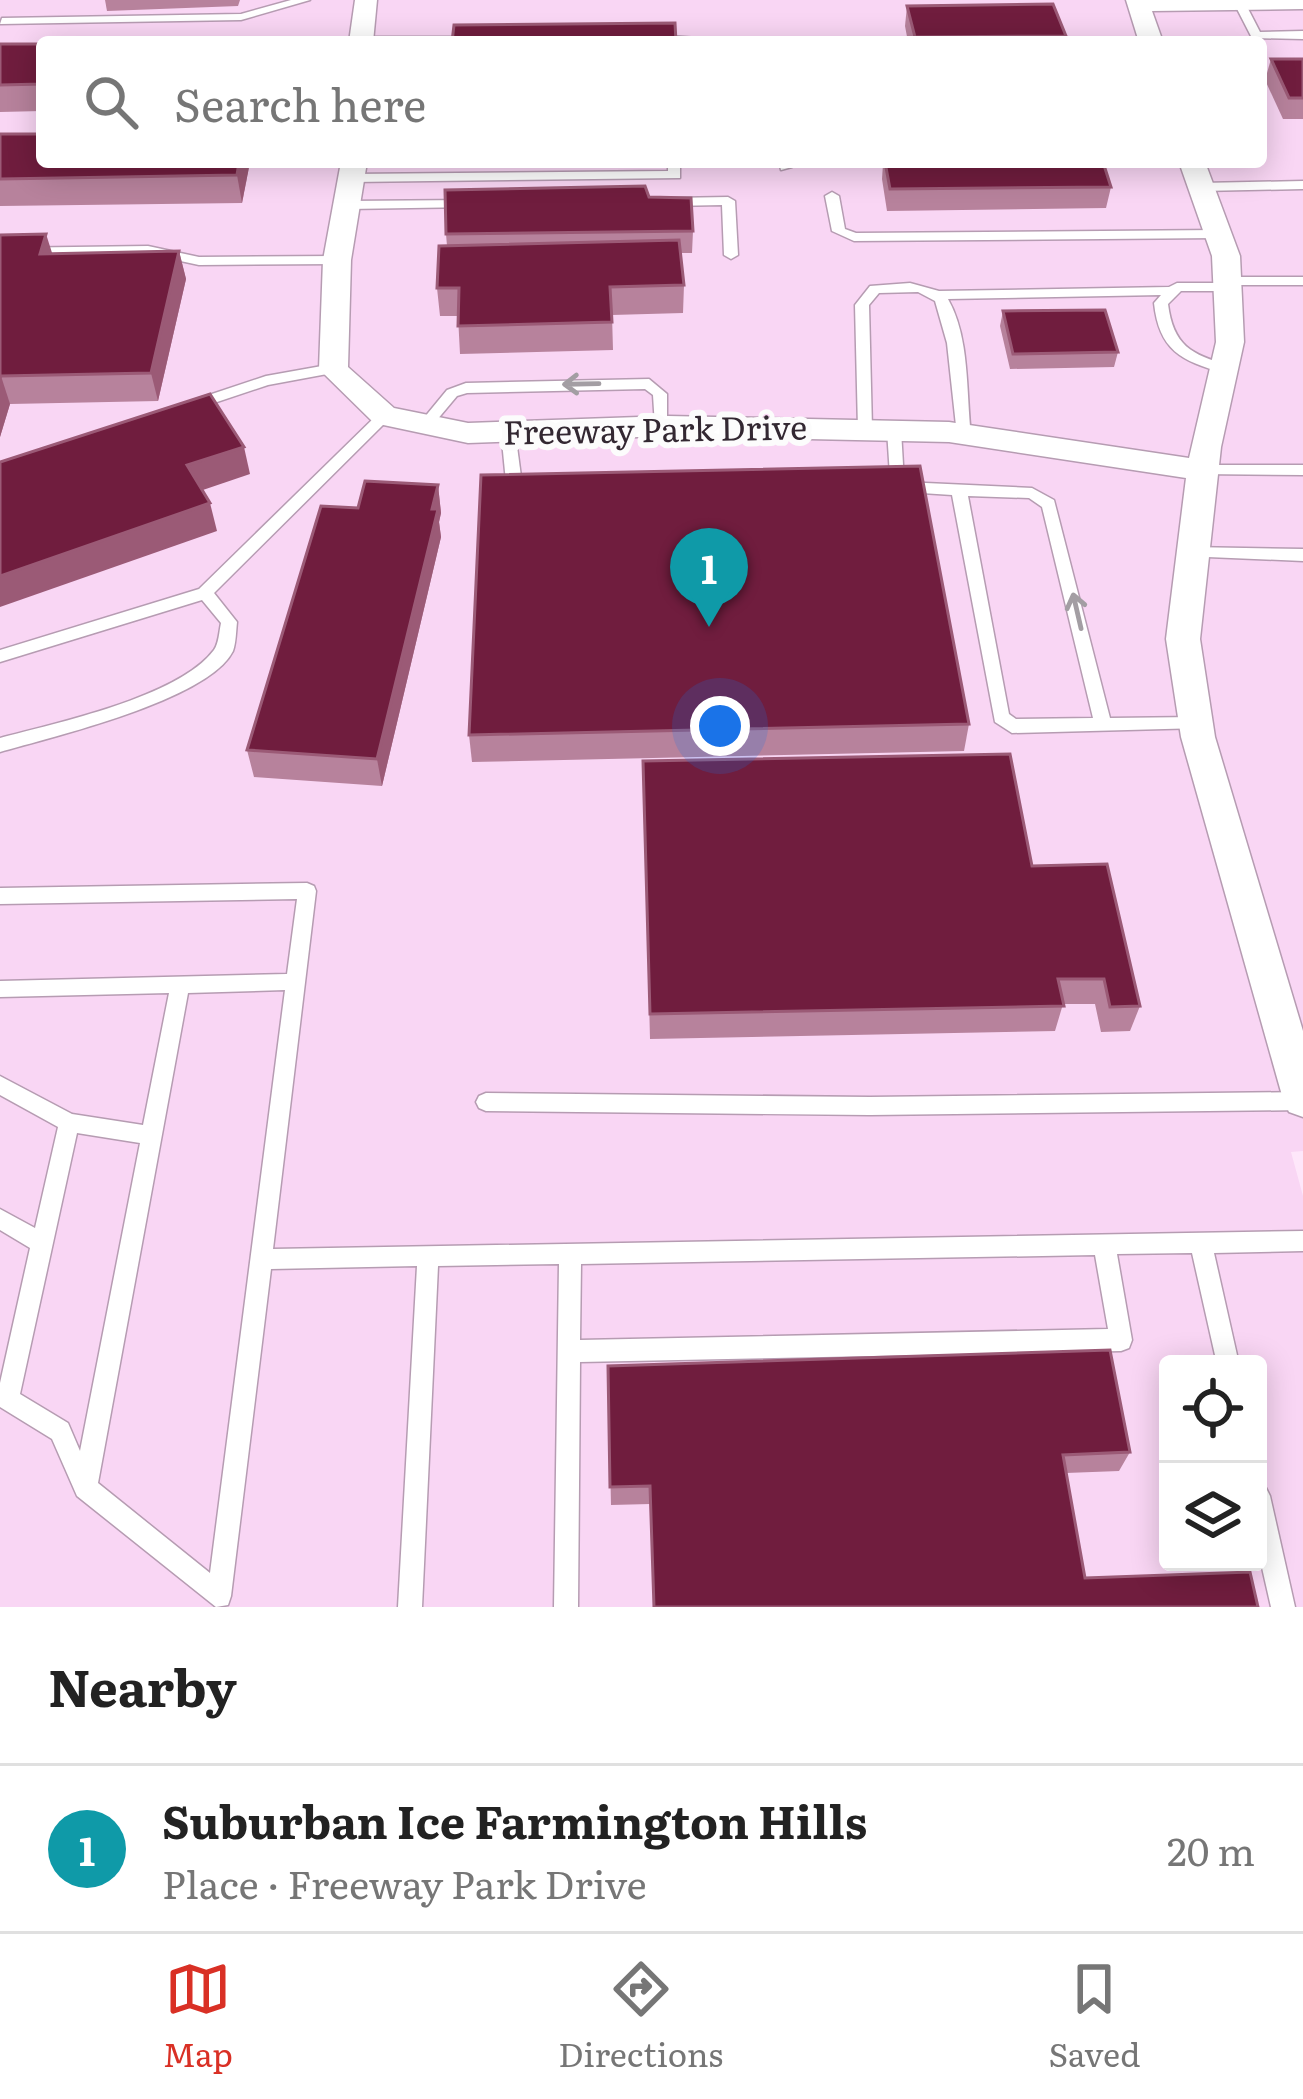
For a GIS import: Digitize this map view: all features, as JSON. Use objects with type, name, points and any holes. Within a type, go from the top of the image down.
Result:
[{"type":"street","points":[[362,36],[365,0]]},
{"type":"street","points":[[1149,36],[1138,2],[1303,2]]},
{"type":"street","points":[[1197,174],[1218,234],[1231,342],[1202,470],[1183,639],[1196,723],[1303,1100]]},
{"type":"street","points":[[351,182],[337,260],[333,369],[384,416]]},
{"type":"street","name":"Freeway Park Drive","points":[[384,416],[468,433],[662,426],[964,434],[1202,470]]},
{"type":"lane","points":[[2,21],[221,18],[304,0]]},
{"type":"lane","points":[[1240,3],[1256,36],[1303,35]]},
{"type":"lane","points":[[351,182],[675,175],[674,168]]},
{"type":"lane","points":[[1197,174],[1303,184]]},
{"type":"lane","points":[[351,182],[490,203]]},
{"type":"lane","points":[[832,196],[839,231],[854,237],[1218,234]]},
{"type":"lane","points":[[657,202],[728,201],[731,255]]},
{"type":"lane","points":[[0,252],[148,250],[199,261],[337,260]]},
{"type":"lane","points":[[896,487],[859,327],[865,297],[875,289],[901,287],[935,295],[1168,292],[1187,286],[1303,281]]},
{"type":"lane","points":[[1168,292],[1162,313],[1174,346],[1195,361],[1224,368]]},
{"type":"lane","points":[[935,295],[946,309],[964,434]]},
{"type":"lane","points":[[178,410],[266,381],[333,369]]},
{"type":"lane","points":[[426,424],[452,393],[466,388],[649,384],[660,394],[662,426]]},
{"type":"lane","points":[[0,656],[205,592],[384,416]]},
{"type":"lane","points":[[508,431],[513,491],[524,494]]},
{"type":"lane","points":[[1202,470],[1303,470]]},
{"type":"lane","points":[[872,487],[1032,493],[1049,504],[1103,725]]},
{"type":"lane","points":[[959,490],[1001,717],[1012,726],[1196,723]]},
{"type":"lane","points":[[1190,552],[1303,555]]},
{"type":"lane","points":[[0,745],[180,688],[209,671],[226,650],[230,626],[220,604],[205,592]]},
{"type":"lane","points":[[0,896],[307,891],[219,1596],[85,1488],[60,1431],[4,1396],[68,1124]]},
{"type":"lane","points":[[0,989],[296,982]]},
{"type":"lane","points":[[85,1488],[179,985]]},
{"type":"lane","points":[[0,1084],[68,1124],[151,1136]]},
{"type":"lane","points":[[486,1102],[870,1106],[1303,1100]]},
{"type":"lane","points":[[0,1220],[42,1243]]},
{"type":"lane","points":[[261,1259],[1303,1241]]},
{"type":"lane","points":[[1201,1243],[1226,1355]]},
{"type":"lane","points":[[569,1351],[1121,1340],[1104,1244]]},
{"type":"lane","points":[[566,1607],[570,1254]]},
{"type":"lane","points":[[410,1607],[428,1256]]},
{"type":"lane","points":[[1267,1536],[1283,1607]]},
{"type":"shaded area","points":[[0,0],[1303,0],[1303,1151],[1291,1152],[1303,1196],[1303,1607],[0,1607]]},
{"type":"building","points":[[1053,4],[1066,36],[915,36],[907,6]]},
{"type":"building","points":[[675,23],[676,36],[453,36],[454,25]]},
{"type":"building","points":[[0,44],[36,44],[36,84],[0,85]]},
{"type":"building","points":[[1271,59],[1303,59],[1303,98],[1289,98]]},
{"type":"building","points":[[0,134],[36,134],[36,168],[238,168],[237,175],[0,179]]},
{"type":"building","points":[[886,168],[1105,168],[1111,187],[890,189]]},
{"type":"building","points":[[645,186],[649,197],[691,198],[693,231],[446,234],[445,190]]},
{"type":"building","points":[[46,234],[40,254],[179,251],[151,373],[0,378],[0,235]]},
{"type":"building","points":[[679,240],[684,285],[610,287],[612,322],[458,326],[459,288],[437,288],[439,246]]},
{"type":"building","points":[[1105,310],[1118,352],[1013,354],[1003,311]]},
{"type":"building","points":[[210,394],[244,447],[187,465],[210,503],[0,576],[0,462]]},
{"type":"building","points":[[920,466],[969,724],[469,735],[481,475]]},
{"type":"building","points":[[365,481],[438,485],[432,509],[438,509],[377,759],[247,750],[321,506],[358,508]]},
{"type":"building","points":[[1010,754],[1032,866],[1107,864],[1140,1006],[1110,1007],[1104,979],[1058,979],[1064,1006],[650,1014],[643,761]]},
{"type":"building","points":[[1110,1350],[1130,1452],[1063,1455],[1085,1578],[1250,1572],[1258,1607],[654,1607],[650,1486],[610,1487],[608,1366]]},
{"type":"place","name":"Suburban Ice Farmington Hills","points":[[709,627]]}]
